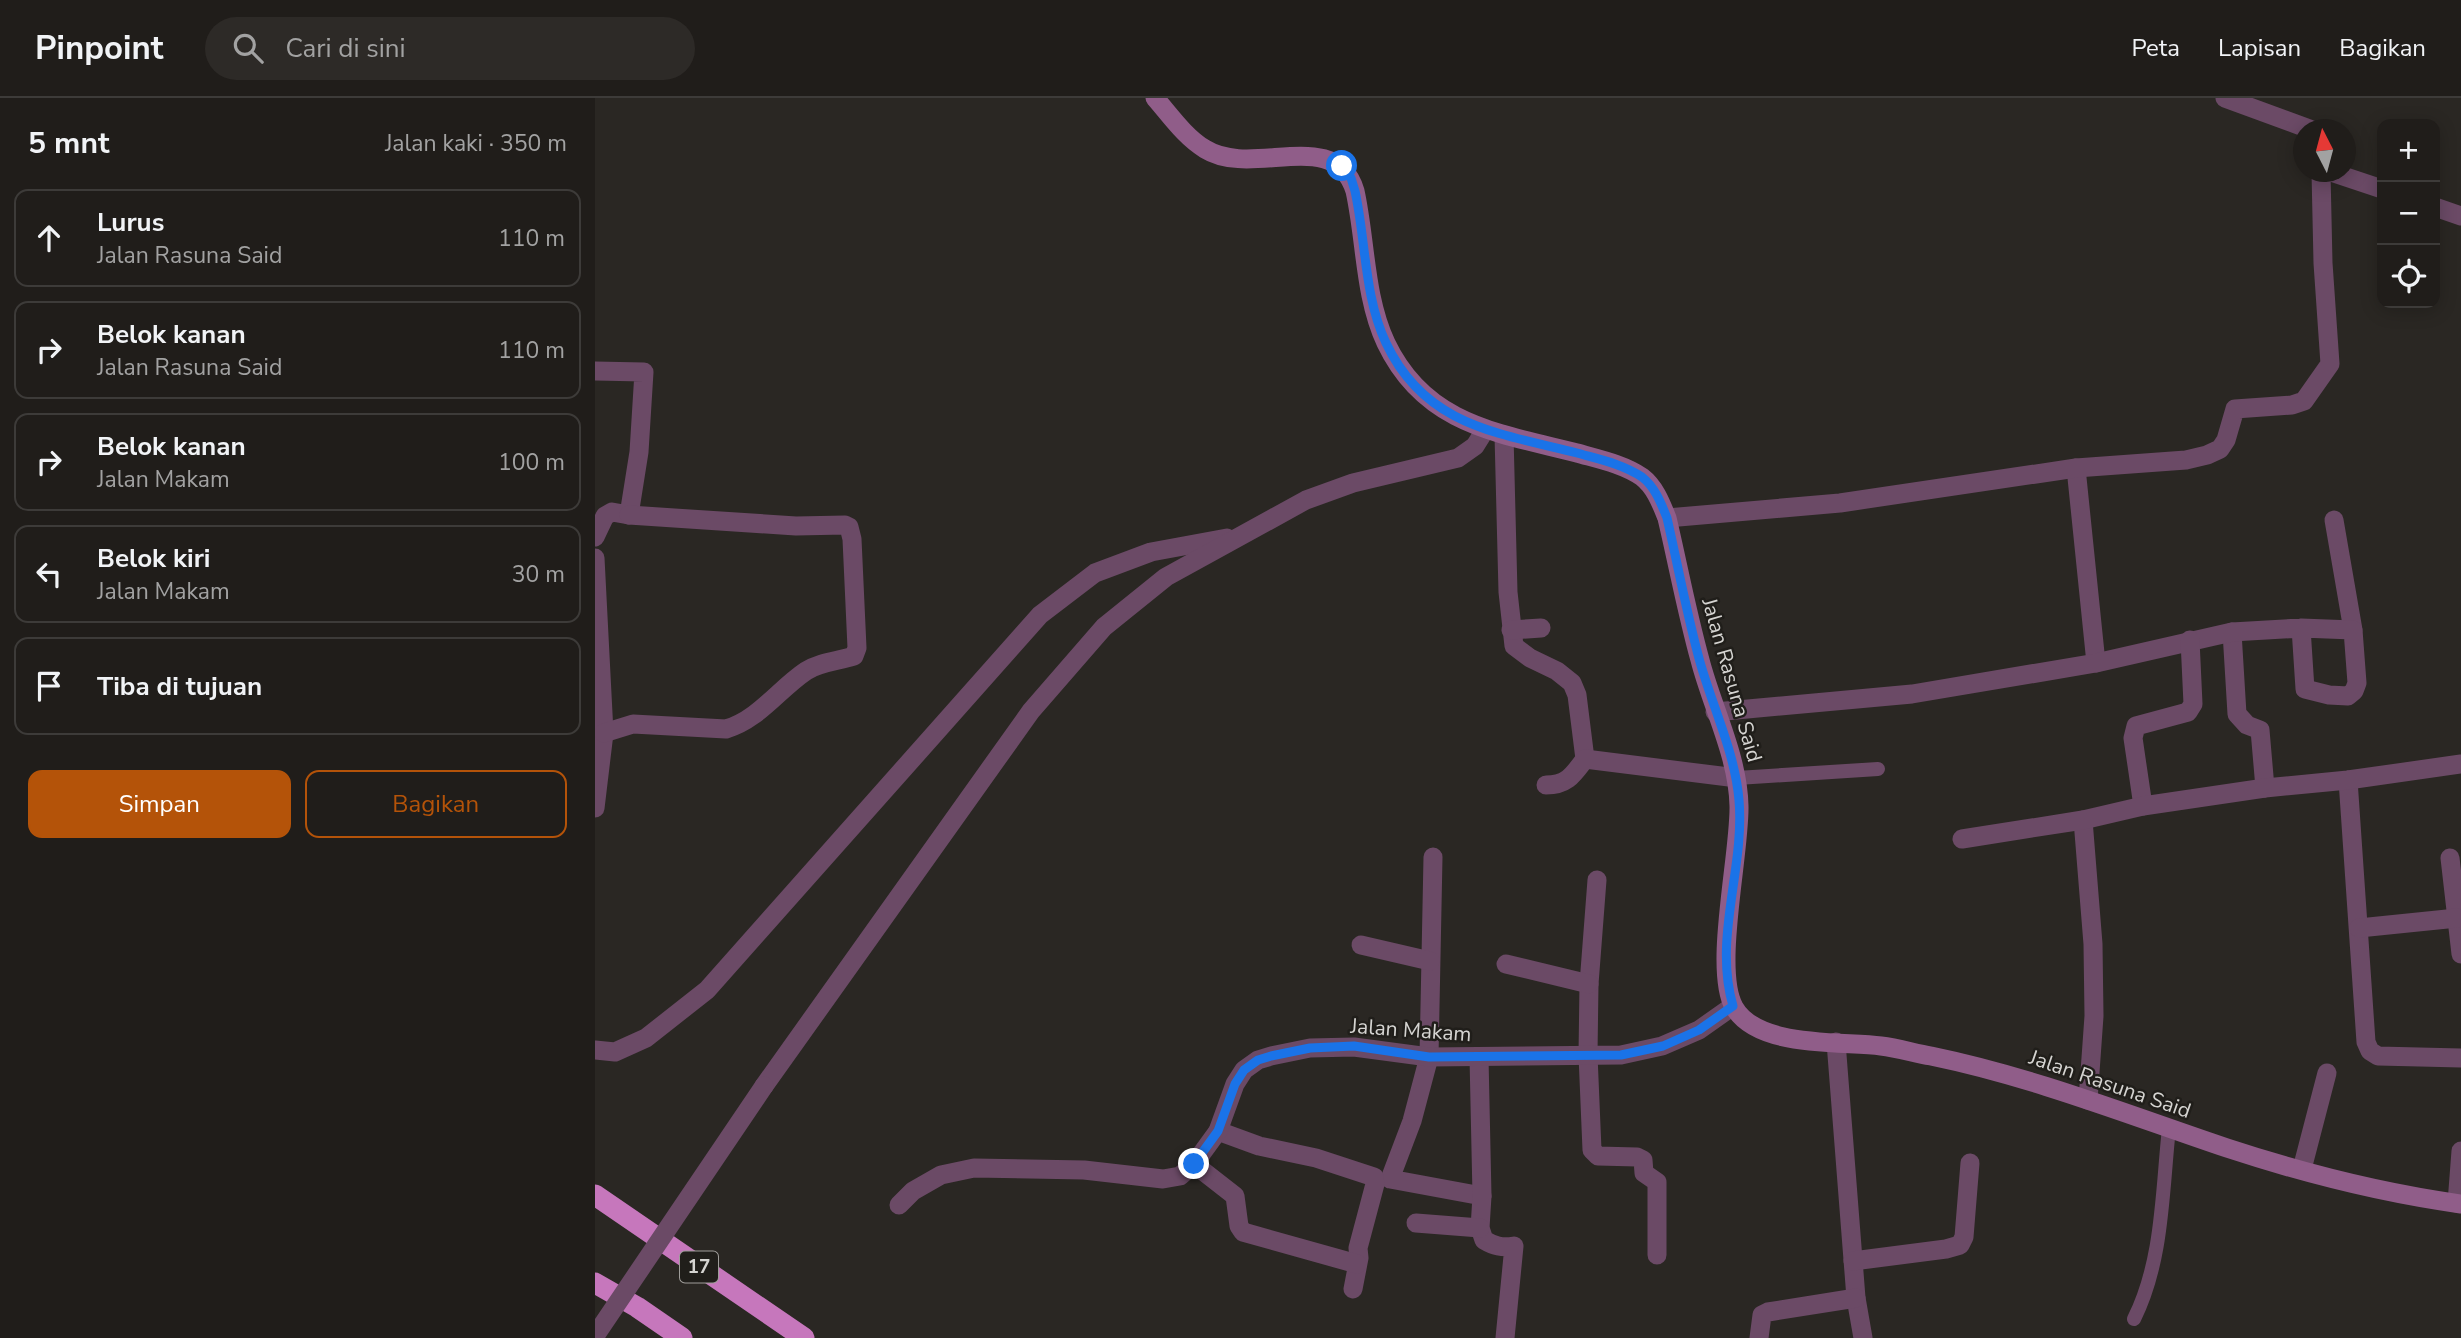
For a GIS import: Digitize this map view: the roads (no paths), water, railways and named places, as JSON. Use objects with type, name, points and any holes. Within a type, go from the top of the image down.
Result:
[{"type":"highway","name":"17","points":[[595,1195],[804,1338]]},
{"type":"highway","points":[[595,1283],[637,1307],[681,1338]]},
{"type":"main road","name":"Jalan Rasuna Said","points":[[1155,98],[1177,124],[1205,149],[1243,160],[1313,156],[1329,159],[1342,166],[1351,178],[1355,191],[1369,289],[1386,344],[1418,390],[1437,405],[1463,421],[1495,432],[1621,466],[1643,478],[1658,495],[1667,518],[1700,660],[1737,778],[1738,832],[1726,963],[1728,989],[1733,1006],[1751,1026],[1800,1040],[1884,1046],[2015,1076],[2302,1169],[2399,1193],[2459,1203]]},
{"type":"street","points":[[2225,98],[2293,123]]},
{"type":"street","points":[[2356,180],[2377,187]]},
{"type":"street","points":[[1667,518],[1840,503],[2076,468],[2207,456],[2220,449],[2226,440],[2235,409],[2292,405],[2304,401],[2330,364],[2323,263],[2321,182]]},
{"type":"street","points":[[2440,209],[2461,216]]},
{"type":"street","points":[[595,371],[644,372],[639,452],[629,515]]},
{"type":"street","points":[[595,1336],[764,1086],[1031,711],[1104,627],[1166,577],[1306,500],[1353,484],[1458,457],[1495,432]]},
{"type":"street","points":[[1495,432],[1514,646],[1529,658],[1557,671],[1572,683],[1577,695],[1585,759],[1569,781],[1546,785]]},
{"type":"street","points":[[2076,468],[2096,663]]},
{"type":"street","points":[[595,537],[605,516],[612,512],[796,526],[845,525],[849,527],[852,539],[857,648],[854,656],[808,670],[750,718],[736,726],[726,729],[633,724],[604,733]]},
{"type":"street","points":[[2301,628],[2305,689],[2339,696],[2347,696],[2354,691],[2357,683],[2353,630],[2334,520]]},
{"type":"street","points":[[595,1049],[615,1052],[646,1038],[707,990],[1040,615],[1095,573],[1151,552],[1245,535]]},
{"type":"street","points":[[595,558],[597,640],[604,733],[595,808]]},
{"type":"street","points":[[1511,630],[1541,628]]},
{"type":"street","points":[[1715,712],[1912,694],[2096,663],[2232,632],[2301,628],[2353,630]]},
{"type":"street","points":[[2232,632],[2238,714],[2247,725],[2260,730],[2265,788]]},
{"type":"street","points":[[2143,806],[2133,738],[2137,726],[2188,712],[2193,704],[2190,640]]},
{"type":"street","points":[[1585,759],[1737,778]]},
{"type":"street","points":[[1962,839],[2083,820],[2143,806],[2461,764]]},
{"type":"street","points":[[2348,780],[2366,1042],[2370,1051],[2378,1056],[2461,1058]]},
{"type":"street","points":[[2083,820],[2093,944],[2095,1016],[2088,1100]]},
{"type":"street","points":[[1433,857],[1429,1057],[1412,1121],[1390,1179],[1482,1196]]},
{"type":"street","points":[[2450,858],[2461,954]]},
{"type":"street","points":[[1597,880],[1589,984],[1588,1055],[1593,1150],[1598,1156],[1637,1157],[1643,1160],[1644,1172],[1657,1182],[1657,1255]]},
{"type":"street","points":[[2359,928],[2457,918]]},
{"type":"street","points":[[1361,945],[1430,961]]},
{"type":"street","points":[[1506,964],[1589,984]]},
{"type":"street","name":"Jalan Makam","points":[[899,1205],[913,1191],[941,1175],[974,1168],[1084,1170],[1163,1180],[1180,1176],[1194,1164],[1218,1131],[1235,1084],[1244,1070],[1258,1060],[1310,1048],[1354,1046],[1429,1057],[1621,1055],[1663,1046],[1699,1030],[1733,1006]]},
{"type":"street","points":[[1836,1042],[1856,1298],[1863,1338]]},
{"type":"street","points":[[1479,1057],[1482,1196],[1480,1228],[1484,1240],[1493,1245],[1504,1248],[1514,1246],[1505,1338]]},
{"type":"street","points":[[2302,1169],[2327,1073]]},
{"type":"street","points":[[1218,1131],[1259,1146],[1316,1158],[1374,1178],[1375,1184],[1358,1248],[1353,1289]]},
{"type":"street","points":[[2459,1203],[2461,1151]]},
{"type":"street","points":[[1853,1261],[1960,1245],[1964,1237],[1970,1163]]},
{"type":"street","points":[[1194,1164],[1235,1196],[1239,1226],[1243,1232],[1357,1264]]},
{"type":"street","points":[[1416,1223],[1480,1228]]},
{"type":"street","points":[[1759,1338],[1762,1315],[1768,1312],[1856,1298]]},
{"type":"lane","points":[[1737,778],[1878,769]]},
{"type":"lane","points":[[2134,1319],[2145,1298],[2153,1271],[2169,1128]]}]
